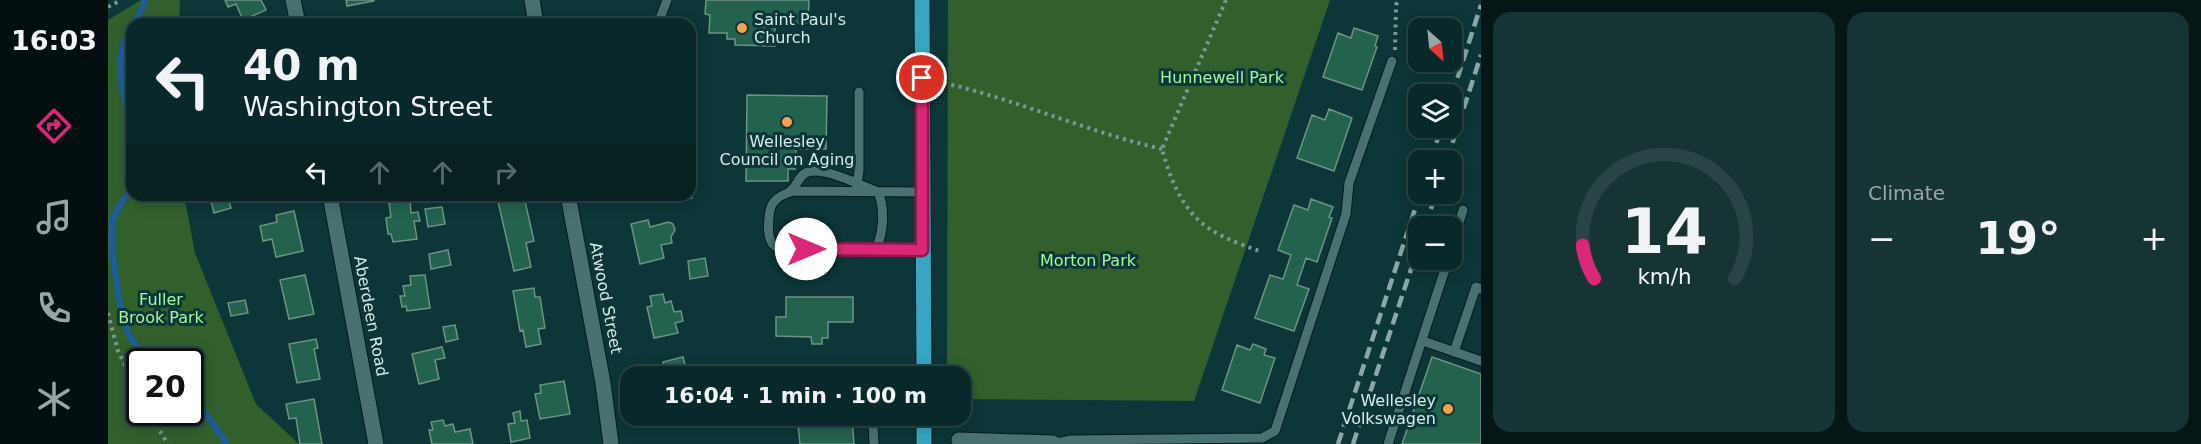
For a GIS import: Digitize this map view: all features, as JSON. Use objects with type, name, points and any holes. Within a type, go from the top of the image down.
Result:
[{"type":"main road","points":[[922,0],[924,366]]},
{"type":"main road","points":[[924,426],[924,444]]},
{"type":"street","points":[[293,0],[297,18]]},
{"type":"street","points":[[531,0],[535,18]]},
{"type":"street","name":"Aberdeen Road","points":[[331,201],[376,444]]},
{"type":"street","name":"Atwood Street","points":[[569,201],[603,383],[611,444]]},
{"type":"street","points":[[959,440],[1052,444]]},
{"type":"lane","points":[[660,18],[668,0]]},
{"type":"lane","points":[[1052,444],[1071,440],[1262,438],[1275,431],[1346,214],[1349,183],[1392,61]]},
{"type":"lane","points":[[857,188],[859,92]]},
{"type":"lane","points":[[857,188],[821,170],[812,170],[803,174],[794,188],[777,199],[770,209],[769,238],[777,248],[922,250]]},
{"type":"lane","points":[[787,193],[857,188],[878,192],[922,192]]},
{"type":"lane","points":[[875,250],[881,234],[882,222],[878,192]]},
{"type":"lane","points":[[1461,216],[1463,210]]},
{"type":"lane","points":[[1388,444],[1445,270]]},
{"type":"lane","points":[[1454,352],[1476,287],[1481,289]]},
{"type":"lane","points":[[1423,341],[1481,361]]},
{"type":"lane","points":[[873,426],[874,444]]},
{"type":"path","points":[[108,7],[121,0]]},
{"type":"path","points":[[1226,0],[1162,149],[1176,190],[1189,211],[1209,229],[1262,252]]},
{"type":"path","points":[[1392,61],[1396,46],[1398,0]]},
{"type":"path","points":[[944,83],[982,91],[1091,130],[1162,149]]},
{"type":"path","points":[[108,313],[118,351],[126,367]]},
{"type":"path","points":[[157,426],[168,444]]},
{"type":"green space","name":"Fuller Brook Park","points":[[141,0],[180,0],[179,18],[126,18],[126,201],[185,201],[195,253],[256,404],[299,444],[108,444],[108,20]]},
{"type":"green space","name":"Morton Park","points":[[948,0],[1330,0],[1194,401],[971,399],[971,366],[947,366]]},
{"type":"building","points":[[225,0],[261,0],[266,10],[242,18],[236,4],[228,7]]},
{"type":"building","points":[[346,0],[374,0],[374,1],[347,6]]},
{"type":"building","name":"Saint Paul's Church","points":[[706,0],[809,0],[808,23],[775,22],[775,46],[735,45],[735,39],[727,39],[727,33],[709,33],[710,15],[705,14]]},
{"type":"building","points":[[1354,28],[1378,36],[1375,46],[1377,47],[1362,90],[1323,77],[1338,33],[1351,38]]},
{"type":"building","name":"Wellesley Council on Aging","points":[[747,95],[827,96],[826,149],[796,149],[795,169],[788,169],[788,181],[746,181]]},
{"type":"building","points":[[1329,109],[1352,118],[1334,171],[1297,158],[1312,115],[1325,120]]},
{"type":"building","points":[[1311,199],[1333,207],[1329,217],[1332,218],[1317,262],[1306,258],[1297,285],[1309,289],[1294,331],[1255,318],[1270,275],[1283,279],[1291,255],[1278,250],[1294,205],[1308,210]]},
{"type":"building","points":[[211,201],[229,201],[231,208],[214,213]]},
{"type":"building","points":[[410,201],[411,213],[418,212],[420,221],[414,221],[417,239],[393,242],[391,234],[388,234],[386,218],[391,217],[389,203]]},
{"type":"building","points":[[498,201],[525,201],[534,241],[526,243],[531,267],[514,271]]},
{"type":"building","points":[[442,207],[445,224],[428,227],[425,209]]},
{"type":"building","points":[[294,211],[303,251],[276,257],[272,239],[263,241],[260,226],[277,222],[276,215]]},
{"type":"building","points":[[648,220],[650,227],[669,222],[673,224],[675,230],[671,237],[672,243],[661,245],[664,258],[640,264],[631,224]]},
{"type":"building","points":[[448,250],[451,265],[431,269],[429,254]]},
{"type":"building","points":[[705,258],[708,276],[690,279],[688,261]]},
{"type":"building","points":[[305,275],[314,314],[289,319],[280,280]]},
{"type":"building","points":[[425,275],[430,308],[407,311],[406,306],[402,307],[400,296],[405,296],[403,286],[411,285],[410,276]]},
{"type":"building","points":[[534,288],[535,297],[540,297],[545,328],[538,329],[541,344],[526,347],[523,330],[520,331],[513,291]]},
{"type":"building","points":[[663,294],[665,303],[671,301],[674,312],[681,311],[683,321],[675,323],[678,333],[654,338],[647,307],[652,306],[650,296]]},
{"type":"building","points":[[786,297],[853,297],[853,322],[828,322],[828,338],[822,338],[822,344],[812,344],[811,337],[776,336],[776,317],[786,317]]},
{"type":"building","points":[[245,300],[248,313],[231,316],[228,303]]},
{"type":"building","points":[[455,325],[458,339],[446,342],[443,327]]},
{"type":"building","points":[[316,339],[318,348],[314,349],[320,379],[297,383],[289,344]]},
{"type":"building","points":[[1253,344],[1266,349],[1264,355],[1275,358],[1260,403],[1222,390],[1237,345],[1250,350]]},
{"type":"building","points":[[442,347],[445,358],[435,360],[439,379],[419,384],[412,354]]},
{"type":"building","points":[[683,357],[685,366],[664,366],[663,362]]},
{"type":"building","name":"Wellesley Volkswagen","points":[[1432,357],[1481,374],[1481,444],[1402,444]]},
{"type":"building","points":[[564,381],[570,414],[540,419],[535,394],[541,393],[540,385]]},
{"type":"building","points":[[314,399],[322,444],[300,444],[296,418],[289,419],[286,404]]},
{"type":"building","points":[[520,411],[521,421],[527,420],[530,438],[511,442],[508,424],[515,423],[513,413]]},
{"type":"building","points":[[443,420],[445,426],[453,424],[455,432],[470,429],[473,444],[432,444],[429,430],[433,430],[431,422]]},
{"type":"building","points":[[798,426],[853,426],[854,444],[800,444]]},
{"type":"waterway","points":[[137,18],[145,0]]},
{"type":"waterway","points":[[126,37],[120,65],[126,105]]},
{"type":"waterway","points":[[126,196],[113,219],[112,244],[116,281],[124,317],[128,331],[139,348]]},
{"type":"waterway","points":[[204,411],[227,444]]},
{"type":"railway","points":[[1456,84],[1481,5]]},
{"type":"railway","points":[[1450,150],[1481,55]]},
{"type":"railway","points":[[1434,150],[1438,138]]},
{"type":"railway","points":[[1338,444],[1417,204]]},
{"type":"railway","points":[[1428,216],[1433,204]]},
{"type":"railway","points":[[1353,444],[1411,270]]},
{"type":"place","name":"Saint Paul's Church","points":[[742,28]]},
{"type":"place","name":"Wellesley Council on Aging","points":[[787,122]]},
{"type":"place","name":"Wellesley Volkswagen","points":[[1448,409]]},
{"type":"route","points":[[806,249],[922,250],[922,78]]},
{"type":"park label","name":"Hunnewell Park","points":[[1222,77]]}]
